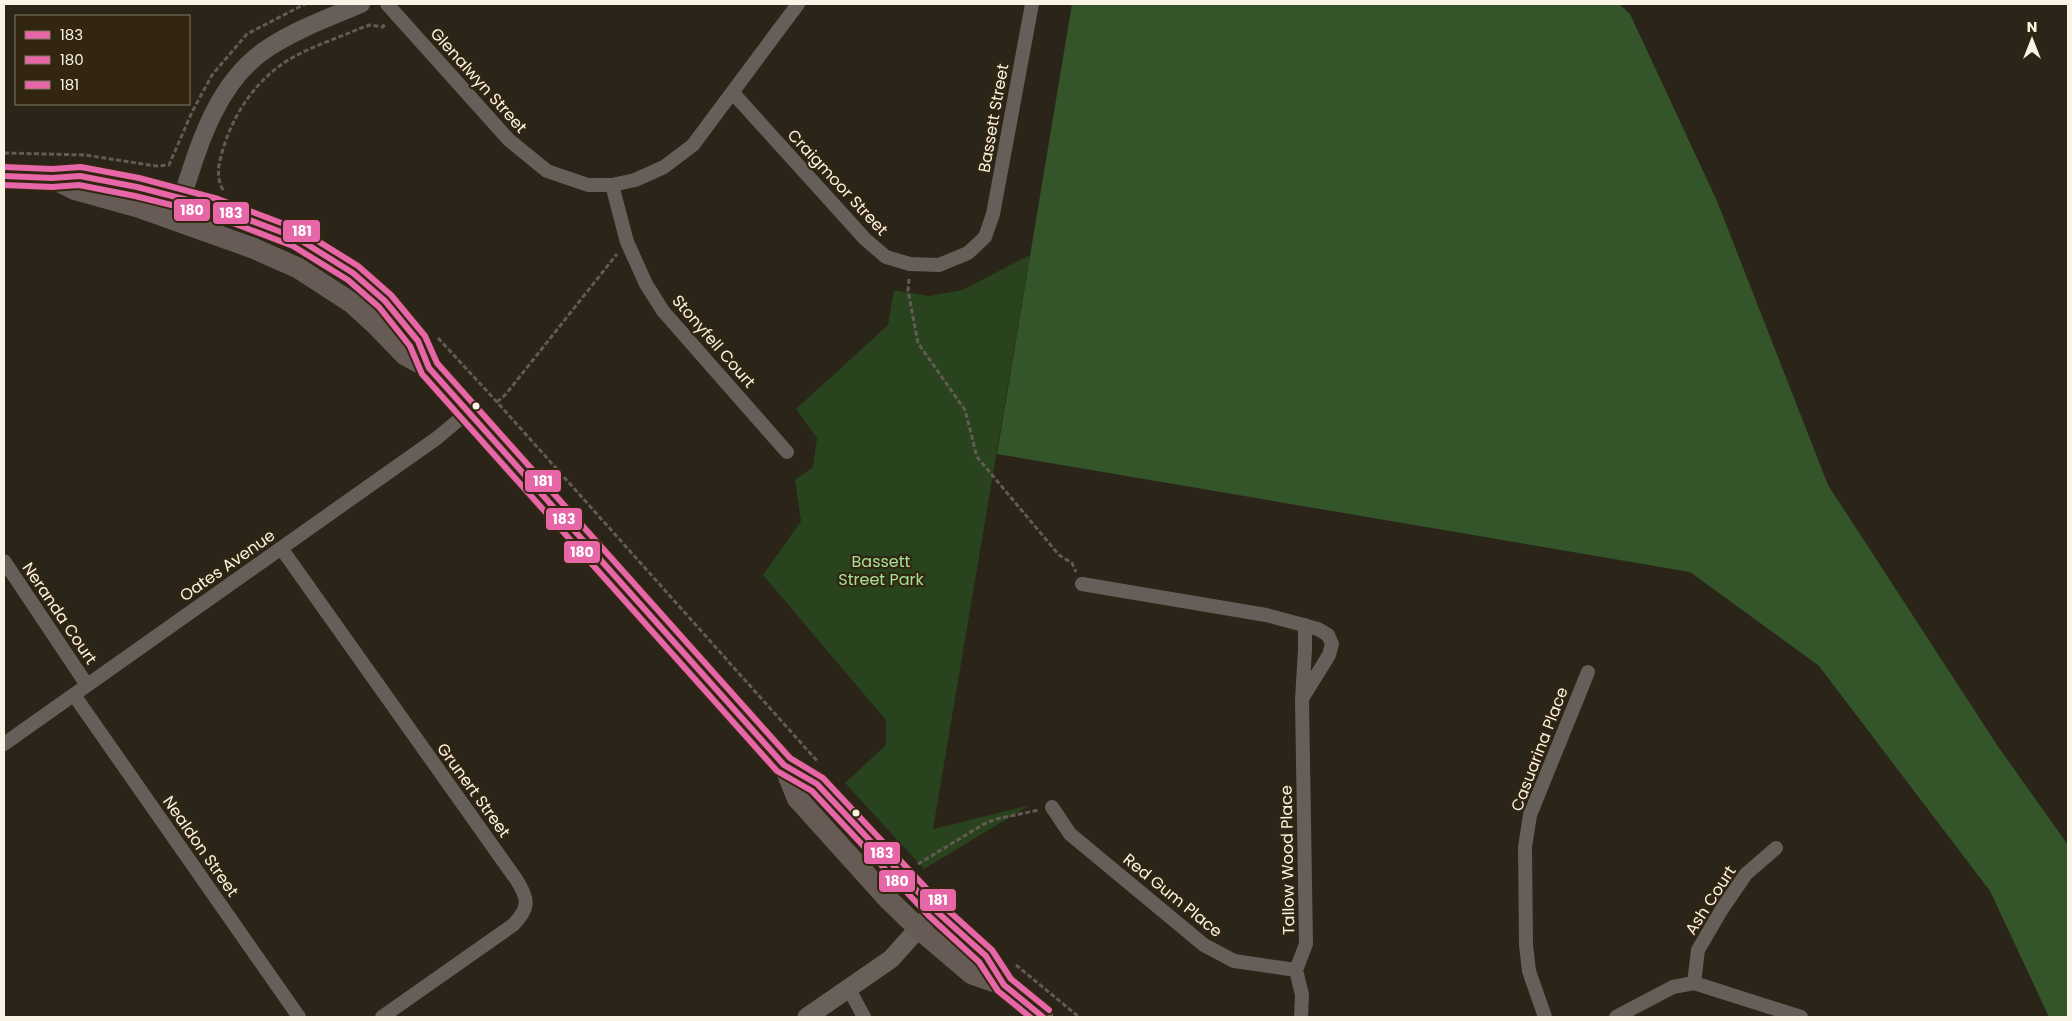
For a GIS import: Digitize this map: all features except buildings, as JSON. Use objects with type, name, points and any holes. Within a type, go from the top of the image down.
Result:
[{"type":"main road","points":[[4,176],[52,178],[80,176],[182,197],[276,230],[315,248],[335,260],[370,287],[398,316],[418,341],[429,368],[784,765],[817,784],[935,910],[986,956],[1004,986]]},
{"type":"main road","points":[[52,178],[76,190],[175,220],[253,248],[304,271],[352,303],[405,355],[429,368]]},
{"type":"main road","points":[[784,765],[797,798],[888,899],[919,929],[972,974],[1004,986],[1043,1017]]},
{"type":"main road","points":[[807,1017],[891,959],[935,910]]},
{"type":"street","points":[[175,220],[197,153],[216,108],[241,71],[266,49],[280,41],[362,4]]},
{"type":"street","name":"Glenalwyn Street","points":[[387,4],[509,140],[547,171],[588,185],[612,184],[635,180],[664,166],[693,145],[798,4]]},
{"type":"street","name":"Bassett Street","points":[[985,237],[993,214],[1032,4]]},
{"type":"street","name":"Craigmoor Street","points":[[733,93],[865,239],[886,257],[910,264],[939,266],[968,253],[985,237]]},
{"type":"street","name":"Stonyfell Court","points":[[612,184],[627,242],[646,284],[663,311],[787,452]]},
{"type":"street","name":"Oates Avenue","points":[[4,744],[430,443],[468,412]]},
{"type":"street","name":"Grunert Street","points":[[281,548],[523,890],[526,904],[523,915],[513,925],[382,1017]]},
{"type":"street","name":"Neranda Court","points":[[4,561],[87,685]]},
{"type":"street","points":[[1082,584],[1266,615],[1318,628],[1328,635],[1332,644],[1329,656],[1302,700]]},
{"type":"street","name":"Tallow Wood Place","points":[[1296,970],[1306,944],[1302,700],[1305,625]]},
{"type":"street","name":"Casuarina Place","points":[[1545,1017],[1529,971],[1526,944],[1526,847],[1530,815],[1588,672]]},
{"type":"street","name":"Nealdon Street","points":[[74,695],[299,1017]]},
{"type":"street","name":"Red Gum Place","points":[[1052,807],[1070,834],[1204,945],[1234,961],[1296,970]]},
{"type":"street","name":"Ash Court","points":[[1694,983],[1698,950],[1722,909],[1746,874],[1776,848]]},
{"type":"street","points":[[1296,970],[1302,995],[1301,1017]]},
{"type":"street","points":[[1616,1017],[1674,987],[1694,983],[1801,1017]]},
{"type":"street","points":[[849,989],[864,1017]]},
{"type":"path","points":[[4,152],[85,155],[156,166],[169,165],[192,112],[212,75],[247,34],[305,4]]},
{"type":"path","points":[[224,192],[218,181],[219,163],[229,132],[255,86],[290,59],[361,28],[370,25],[383,27],[385,24]]},
{"type":"path","points":[[497,402],[506,394],[627,242]]},
{"type":"path","points":[[910,264],[908,291],[918,343],[965,410],[977,457],[1059,555],[1072,563],[1082,584]]},
{"type":"path","points":[[432,331],[823,767]]},
{"type":"path","points":[[920,871],[916,866],[984,824],[996,819],[1052,807]]},
{"type":"path","points":[[1011,961],[1079,1017]]},
{"type":"green space","points":[[1072,4],[1619,4],[1630,14],[1717,201],[1828,485],[1997,745],[2068,845],[2068,1017],[2049,1017],[1990,891],[1819,666],[1690,572],[997,454]]},
{"type":"green space","name":"Bassett Street Park","points":[[1030,255],[933,829],[1030,805],[924,869],[845,783],[886,745],[886,720],[763,575],[801,521],[795,480],[813,467],[817,438],[796,409],[888,325],[894,290],[929,296],[962,290]]},
{"type":"transit line","name":"181","points":[[4,167],[52,169],[81,167],[139,178],[218,199],[300,230],[358,266],[391,295],[425,336],[437,363],[790,758],[823,778],[941,904],[992,950],[1011,979],[1049,1010]]},
{"type":"transit line","name":"183","points":[[4,176],[52,178],[80,176],[137,187],[215,207],[297,238],[353,273],[385,301],[418,341],[429,368],[784,765],[817,784],[935,910],[986,956],[1004,985],[1043,1017]]},
{"type":"transit line","name":"180","points":[[4,185],[52,187],[79,185],[135,196],[212,215],[293,246],[348,280],[379,307],[410,346],[422,374],[777,771],[812,791],[929,916],[979,962],[998,991],[1030,1017]]}]
